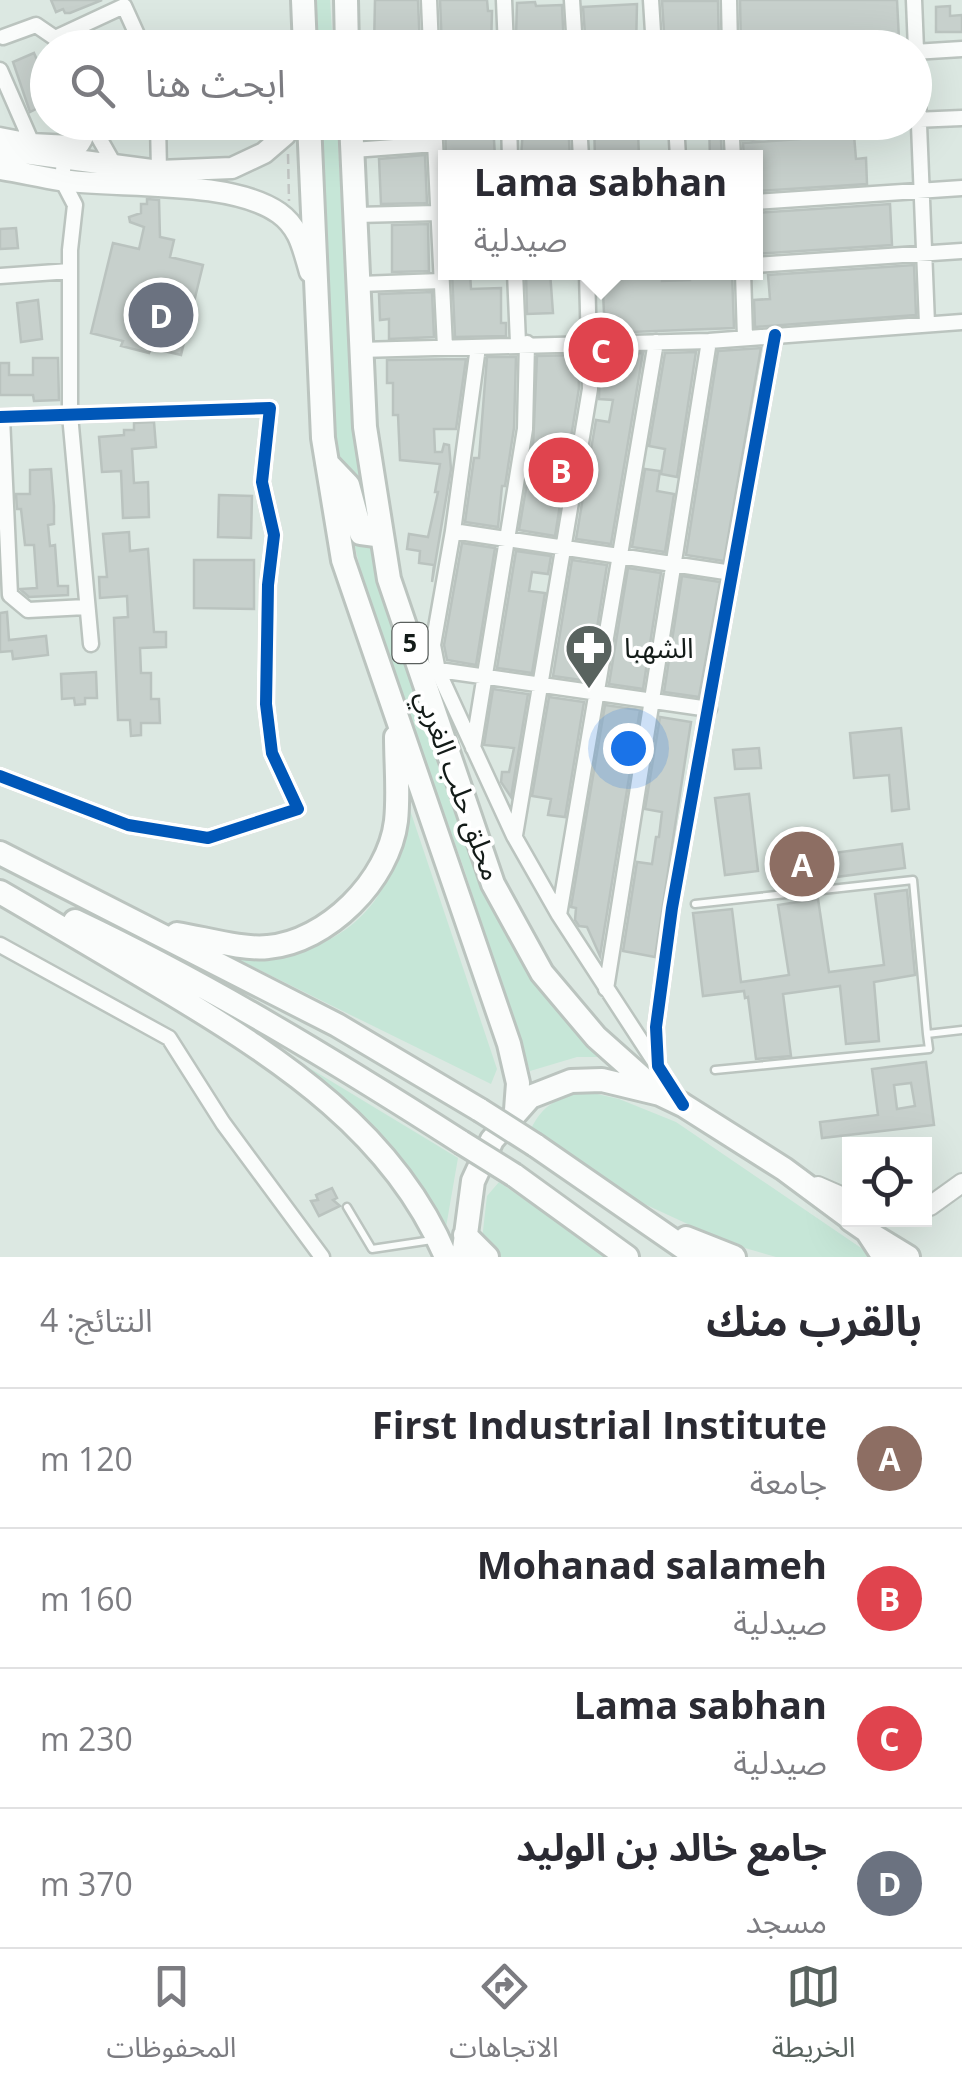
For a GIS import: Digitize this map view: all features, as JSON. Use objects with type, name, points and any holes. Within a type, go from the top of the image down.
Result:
[{"type":"highway","points":[[303,0],[304,30]]},
{"type":"highway","name":"محلق حلب الغربي","points":[[298,140],[316,294],[323,438],[344,560],[509,1044],[518,1083],[516,1110]]},
{"type":"highway","name":"محلق حلب الغربي","points":[[352,140],[365,427],[389,579],[427,668],[493,884],[542,973],[596,1036],[660,1094]]},
{"type":"highway","points":[[328,464],[348,485],[361,533],[368,537],[376,535],[378,520]]},
{"type":"highway","points":[[154,930],[267,948],[313,935],[354,901],[381,866],[396,823],[396,718]]},
{"type":"highway","points":[[0,853],[338,1025],[535,1145],[697,1257]]},
{"type":"highway","points":[[0,889],[136,950],[284,1032],[514,1176],[627,1257]]},
{"type":"highway","points":[[0,889],[260,1046],[332,1102],[382,1154],[430,1218],[442,1248]]},
{"type":"highway","points":[[486,1257],[464,1246],[473,1181],[492,1140],[530,1097],[570,1081],[602,1080],[660,1094],[683,1105],[784,1169],[842,1212]]},
{"type":"highway","points":[[639,1216],[734,1257]]},
{"type":"highway","points":[[859,1227],[884,1257]]},
{"type":"highway","points":[[862,1227],[908,1257]]},
{"type":"main road","points":[[113,175],[232,168],[264,153],[279,140]]},
{"type":"main road","points":[[0,150],[63,170]]},
{"type":"main road","points":[[0,169],[113,175],[247,199],[278,212],[298,232],[316,294]]},
{"type":"street","points":[[428,0],[430,30]]},
{"type":"street","points":[[504,0],[505,30]]},
{"type":"street","points":[[572,0],[573,30]]},
{"type":"street","points":[[651,0],[653,30]]},
{"type":"street","points":[[729,0],[730,30]]},
{"type":"street","points":[[914,0],[915,30]]},
{"type":"street","points":[[81,30],[124,6],[135,30]]},
{"type":"street","points":[[3,37],[36,25],[42,30]]},
{"type":"street","points":[[932,51],[962,49]]},
{"type":"street","points":[[0,70],[30,140]]},
{"type":"street","points":[[932,119],[962,118]]},
{"type":"street","points":[[0,135],[31,142],[73,140]]},
{"type":"street","points":[[87,140],[63,170],[74,205],[70,415],[90,644]]},
{"type":"street","points":[[74,205],[113,175],[98,140]]},
{"type":"street","points":[[158,140],[159,171]]},
{"type":"street","points":[[356,215],[438,213],[435,140]]},
{"type":"street","points":[[918,140],[927,324]]},
{"type":"street","points":[[352,150],[435,144]]},
{"type":"street","points":[[763,201],[962,188]]},
{"type":"street","points":[[763,264],[962,251]]},
{"type":"street","points":[[0,276],[70,271]]},
{"type":"street","points":[[360,284],[442,280],[444,346]]},
{"type":"street","points":[[473,749],[526,429],[516,280]]},
{"type":"street","points":[[514,836],[590,389],[587,280]]},
{"type":"street","points":[[743,280],[745,338]]},
{"type":"street","points":[[360,350],[709,340],[962,322]]},
{"type":"street","points":[[658,1066],[656,1027],[672,908],[775,335]]},
{"type":"street","points":[[606,989],[709,340]]},
{"type":"street","points":[[559,916],[656,342]]},
{"type":"street","points":[[478,346],[454,531],[427,668],[559,916],[683,1105]]},
{"type":"street","points":[[0,776],[128,824],[208,838],[298,809],[272,753],[266,704],[268,585],[274,535],[262,482],[270,408],[1,416],[3,537],[10,594],[28,610],[86,607]]},
{"type":"street","points":[[454,531],[732,572]]},
{"type":"street","points":[[427,668],[708,709]]},
{"type":"street","points":[[0,945],[169,1038],[223,1124],[322,1257]]},
{"type":"street","points":[[784,1169],[842,1196]]},
{"type":"street","points":[[932,1205],[962,1183]]},
{"type":"lane","points":[[695,904],[913,880],[928,1049],[714,1070]]},
{"type":"lane","points":[[927,1034],[962,1030]]},
{"type":"lane","points":[[346,1207],[372,1248],[442,1248]]},
{"type":"path","points":[[290,224],[295,140]]},
{"type":"green space","points":[[312,0],[330,0],[332,30],[314,30]]},
{"type":"green space","points":[[320,140],[338,140],[349,348],[367,520],[336,457]]},
{"type":"green space","points":[[342,495],[372,544],[380,584],[534,979],[600,1057],[577,1057],[530,1071],[464,869],[368,600]]},
{"type":"green space","points":[[410,810],[497,1069],[491,1084],[237,959],[291,954],[340,934],[358,919],[386,882]]},
{"type":"green space","points":[[222,1015],[458,1158],[446,1227],[376,1128],[330,1090]]},
{"type":"green space","points":[[584,1091],[619,1099],[676,1122],[869,1257],[776,1257],[731,1244],[640,1202],[531,1129],[552,1103]]},
{"type":"green space","points":[[499,1182],[609,1257],[480,1257],[487,1196]]},
{"type":"building","points":[[51,0],[102,0],[65,13],[63,9],[56,12]]},
{"type":"building","points":[[375,0],[418,0],[419,30],[374,30]]},
{"type":"building","points":[[440,0],[487,0],[488,11],[492,11],[491,30],[441,30]]},
{"type":"building","points":[[740,0],[897,0],[899,30],[741,30]]},
{"type":"building","points":[[662,1],[718,1],[719,30],[664,30]]},
{"type":"building","points":[[517,3],[562,5],[563,30],[516,30]]},
{"type":"building","points":[[637,4],[636,30],[585,30],[583,7]]},
{"type":"building","points":[[950,6],[950,16],[962,15],[962,32],[936,32],[936,7]]},
{"type":"building","points":[[30,55],[30,112],[13,62]]},
{"type":"building","points":[[446,140],[494,140],[495,150],[446,150]]},
{"type":"building","points":[[522,140],[569,140],[570,150],[522,150]]},
{"type":"building","points":[[594,140],[638,140],[639,150],[595,150]]},
{"type":"building","points":[[710,140],[721,140],[722,150],[710,150]]},
{"type":"building","points":[[854,140],[856,159],[866,158],[867,184],[763,191],[763,150],[743,150],[743,143]]},
{"type":"building","points":[[425,155],[427,203],[381,204],[379,159]]},
{"type":"building","points":[[147,199],[159,200],[160,237],[174,240],[170,257],[203,265],[181,355],[151,348],[149,353],[91,333],[113,243],[139,249],[144,227],[130,222],[129,217],[141,213],[141,204],[147,204]]},
{"type":"building","points":[[890,204],[892,245],[763,254],[763,213]]},
{"type":"building","points":[[428,224],[429,271],[392,272],[392,225]]},
{"type":"building","points":[[16,228],[18,248],[0,249],[0,229]]},
{"type":"building","points":[[914,265],[916,315],[755,327],[754,300],[770,299],[768,275]]},
{"type":"building","points":[[452,280],[470,280],[471,289],[501,288],[501,323],[506,323],[506,336],[455,337]]},
{"type":"building","points":[[526,280],[551,280],[553,313],[527,314]]},
{"type":"building","points":[[602,280],[732,280],[734,328],[605,333]]},
{"type":"building","points":[[432,292],[434,337],[389,339],[389,319],[380,320],[379,294]]},
{"type":"building","points":[[38,300],[42,339],[21,342],[17,303]]},
{"type":"building","points":[[761,348],[724,561],[686,555],[718,351]]},
{"type":"building","points":[[696,352],[677,477],[661,474],[665,449],[649,446],[665,353]]},
{"type":"building","points":[[643,353],[611,544],[576,539],[596,420],[609,422],[613,400],[599,399],[600,354]]},
{"type":"building","points":[[578,355],[579,388],[555,536],[519,530],[529,471],[552,475],[555,451],[533,446],[537,356]]},
{"type":"building","points":[[487,357],[516,357],[514,428],[498,527],[465,522],[474,458],[479,458]]},
{"type":"building","points":[[33,358],[58,358],[59,400],[34,401],[33,395],[0,395],[0,363],[9,363],[9,375],[33,375]]},
{"type":"building","points":[[466,359],[456,429],[434,429],[435,452],[442,452],[444,444],[449,445],[451,469],[432,582],[434,565],[419,563],[420,551],[407,549],[409,534],[428,537],[440,464],[400,460],[398,415],[393,415],[393,383],[387,383],[387,360]]},
{"type":"building","points":[[154,422],[156,447],[132,449],[134,483],[148,482],[149,517],[123,518],[121,471],[102,472],[99,437],[124,435],[124,430],[134,430],[134,423]]},
{"type":"building","points":[[51,469],[54,524],[48,525],[50,546],[55,545],[58,586],[68,586],[68,595],[29,597],[20,589],[37,588],[34,545],[25,545],[16,494],[30,494],[30,470]]},
{"type":"building","points":[[645,469],[660,471],[657,491],[674,494],[665,552],[632,547]]},
{"type":"building","points":[[219,495],[252,496],[251,538],[218,537]]},
{"type":"building","points":[[129,532],[130,551],[148,549],[154,632],[166,632],[166,647],[140,648],[141,673],[151,673],[151,699],[159,699],[160,723],[141,723],[141,735],[131,736],[130,720],[118,720],[114,618],[128,617],[127,596],[100,598],[99,577],[107,577],[103,534]]},
{"type":"building","points":[[462,543],[495,548],[476,665],[447,660],[444,645]]},
{"type":"building","points":[[516,551],[551,556],[548,574],[532,572],[529,591],[545,593],[532,673],[497,668]]},
{"type":"building","points":[[194,560],[254,560],[254,609],[194,608]]},
{"type":"building","points":[[572,560],[607,565],[594,647],[579,645],[576,666],[590,668],[588,681],[553,676]]},
{"type":"building","points":[[628,568],[661,573],[643,689],[609,684]]},
{"type":"building","points":[[682,576],[720,582],[699,697],[664,692]]},
{"type":"building","points":[[7,612],[9,640],[46,636],[48,655],[13,659],[12,651],[0,652],[0,613]]},
{"type":"building","points":[[96,672],[97,698],[85,698],[85,704],[75,705],[74,698],[62,699],[61,674]]},
{"type":"building","points":[[493,689],[528,694],[511,797],[501,782],[502,772],[509,772],[514,748],[484,745]]},
{"type":"building","points":[[549,697],[584,702],[565,817],[548,815],[551,799],[532,796]]},
{"type":"building","points":[[605,705],[640,710],[600,956],[587,927],[579,926],[575,920],[576,908],[571,907]]},
{"type":"building","points":[[660,717],[691,722],[655,957],[623,951],[637,862],[652,864],[659,837],[662,812],[645,809]]},
{"type":"building","points":[[901,728],[909,809],[892,811],[889,775],[854,778],[850,733]]},
{"type":"building","points":[[759,748],[761,768],[735,769],[733,750]]},
{"type":"building","points":[[749,794],[758,871],[725,875],[715,798]]},
{"type":"building","points":[[902,844],[905,868],[836,877],[833,853]]},
{"type":"building","points":[[907,890],[915,975],[874,982],[879,1041],[846,1044],[840,986],[783,994],[791,1056],[756,1059],[744,991],[703,996],[693,913],[732,909],[741,982],[789,975],[778,905],[818,899],[829,972],[884,965],[875,894]]},
{"type":"building","points":[[926,1062],[934,1125],[822,1138],[820,1122],[878,1115],[872,1069]],"holes":[[[911,1083],[915,1106],[897,1109],[894,1085]]]},
{"type":"building","points":[[332,1188],[337,1198],[333,1200],[340,1206],[319,1216],[311,1201]]},
{"type":"cycle path","points":[[683,1105],[658,1066],[656,1027],[672,908],[775,335]]},
{"type":"cycle path","points":[[0,417],[270,408],[262,482],[274,535],[268,585],[266,704],[272,753],[298,809],[208,838],[128,825],[0,776]]},
{"type":"place","name":"جامع خالد بن الوليد","points":[[161,315]]},
{"type":"place","name":"Lama sabhan","points":[[601,350]]},
{"type":"place","name":"Mohanad salameh","points":[[561,470]]},
{"type":"place","name":"الشهبا","points":[[589,690]]},
{"type":"place","name":"First Industrial Institute","points":[[802,864]]}]
